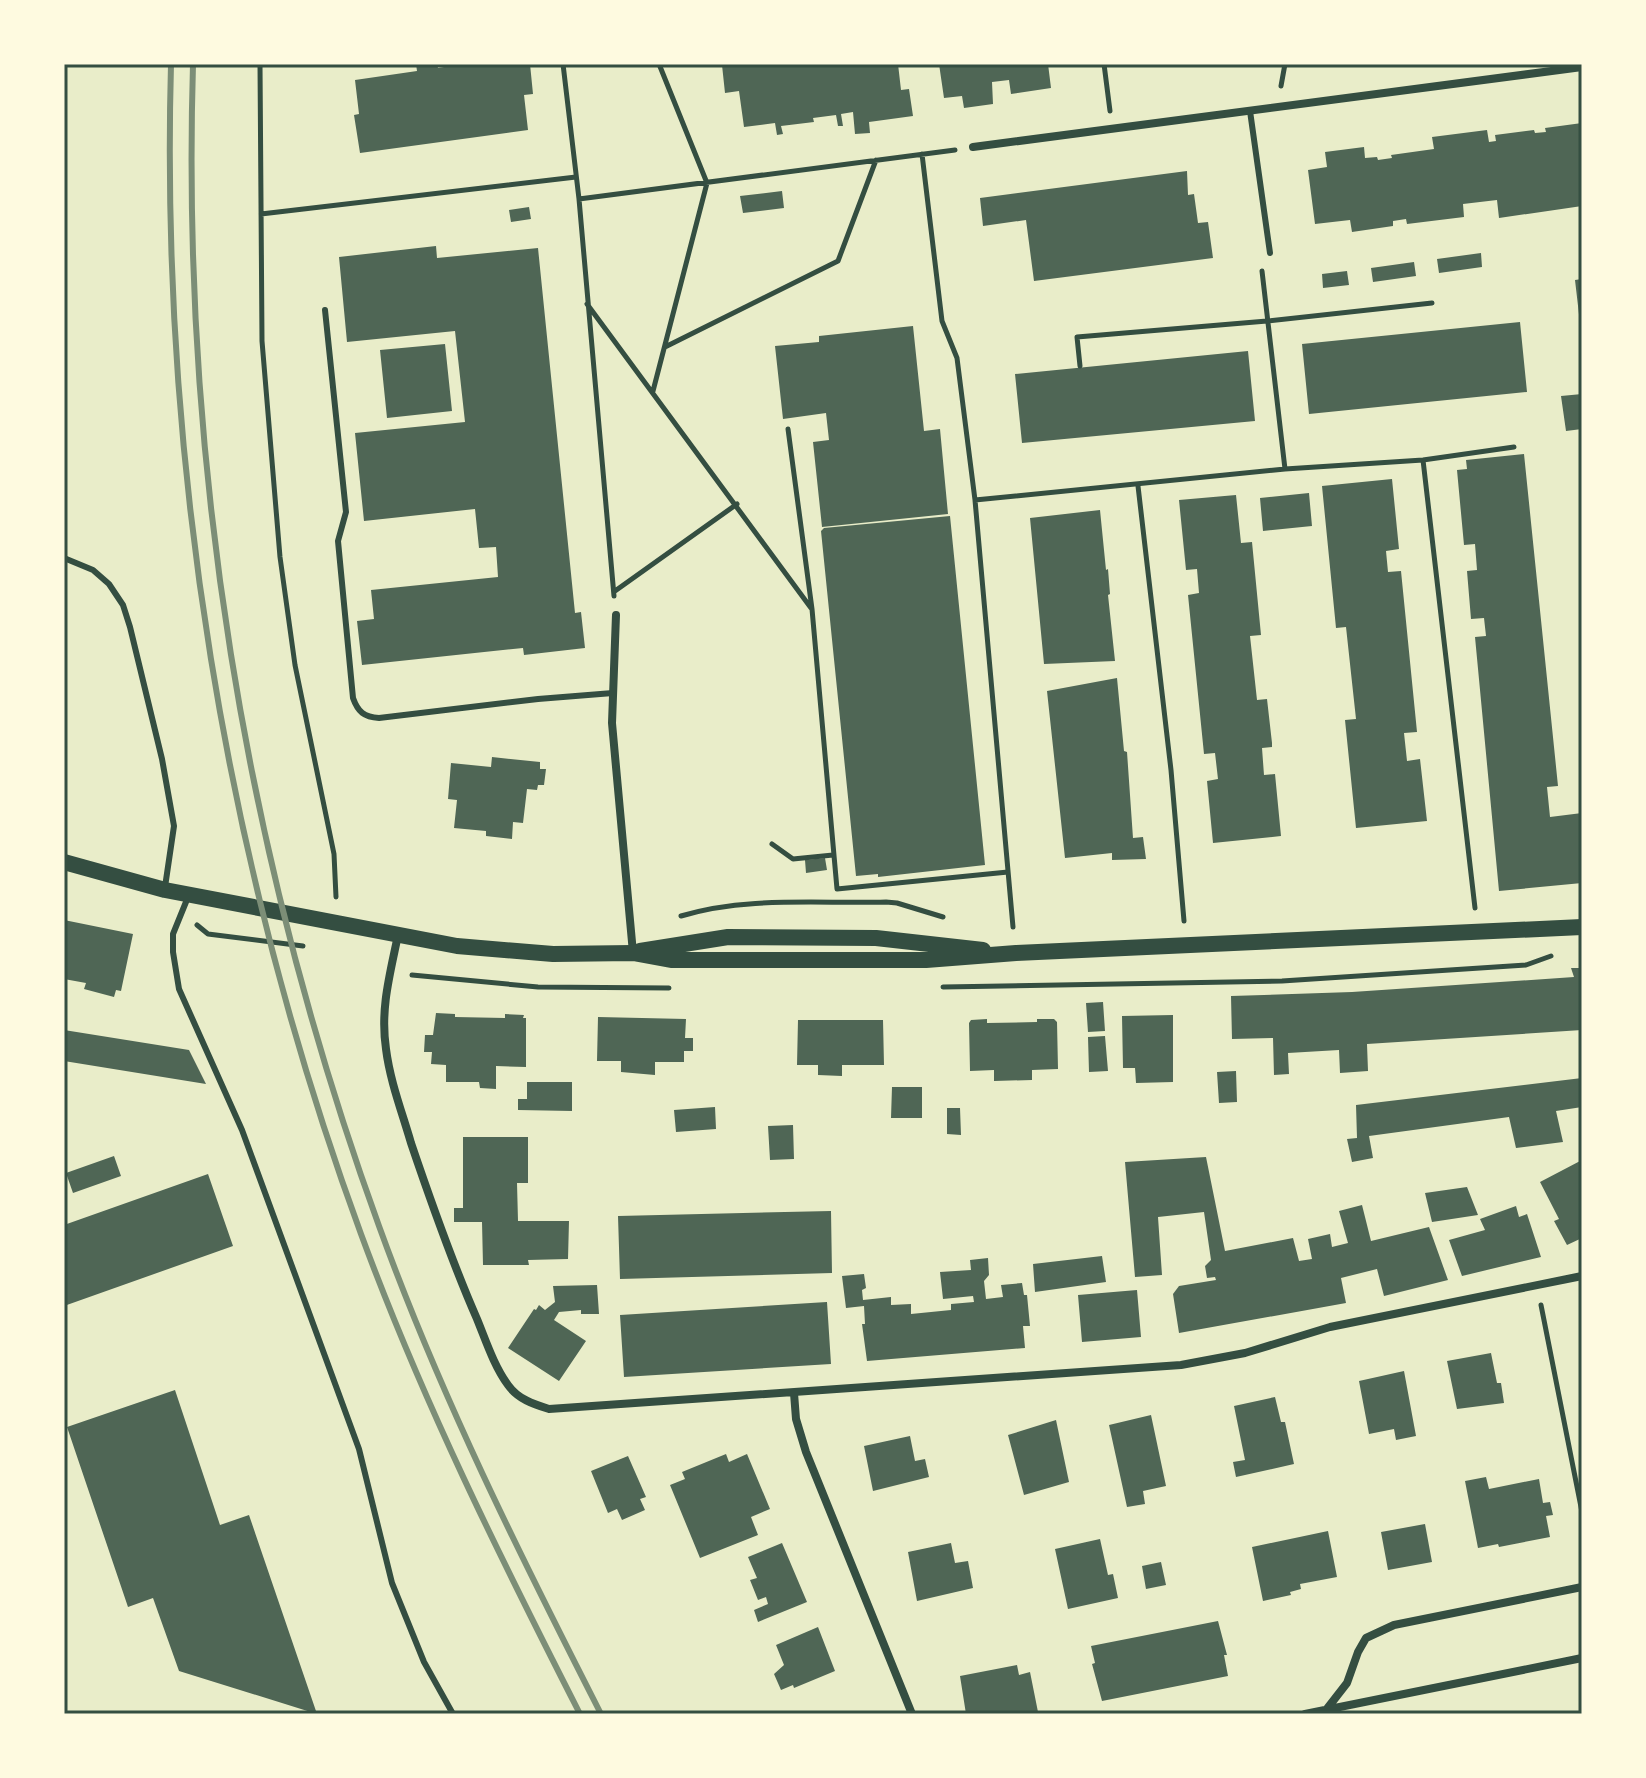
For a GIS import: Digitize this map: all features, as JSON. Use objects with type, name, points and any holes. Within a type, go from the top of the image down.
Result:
[{"type":"main road","points":[[64,862],[220,905],[398,935],[509,951],[633,953],[671,960],[926,960],[1016,953],[1582,927]]},
{"type":"main road","points":[[165,890],[331,924]]},
{"type":"main road","points":[[633,953],[652,947],[728,937],[915,941],[1016,953]]},
{"type":"street","points":[[973,147],[1582,67]]},
{"type":"street","points":[[616,615],[613,693],[616,776],[633,953]]},
{"type":"street","points":[[398,935],[385,996],[385,1039],[389,1068],[428,1194],[461,1283],[500,1373],[509,1388],[521,1398],[549,1409],[1181,1365],[1245,1353],[1330,1327],[1582,1276]]},
{"type":"street","points":[[794,1393],[796,1419],[806,1452],[912,1714]]},
{"type":"street","points":[[1326,1710],[1347,1683],[1366,1638],[1376,1632],[1394,1625],[1582,1587]]},
{"type":"street","points":[[1305,1714],[1582,1658]]},
{"type":"lane","points":[[1250,111],[1270,253]]},
{"type":"lane","points":[[325,310],[346,512],[338,541],[353,698],[357,710],[367,717],[379,718],[524,700],[613,693]]},
{"type":"lane","points":[[64,558],[93,570],[109,584],[123,605],[130,627],[162,759],[174,826],[165,890]]},
{"type":"lane","points":[[188,897],[173,934],[179,989],[242,1130],[359,1449],[392,1583],[424,1662],[453,1714]]},
{"type":"path","points":[[260,64],[262,341],[280,557],[295,665],[334,854],[336,898]]},
{"type":"path","points":[[563,64],[579,199],[616,615]]},
{"type":"path","points":[[653,391],[707,183],[659,64]]},
{"type":"path","points":[[1104,64],[1112,129]]},
{"type":"path","points":[[579,199],[973,147]]},
{"type":"path","points":[[922,154],[942,321],[957,358],[975,500],[1013,927],[1001,927]]},
{"type":"path","points":[[664,347],[838,261],[876,160]]},
{"type":"path","points":[[261,214],[576,177]]},
{"type":"path","points":[[1270,253],[1262,269],[1285,469]]},
{"type":"path","points":[[587,303],[812,609]]},
{"type":"path","points":[[1080,366],[1077,337],[1432,303]]},
{"type":"path","points":[[788,429],[812,609],[837,889],[1008,872]]},
{"type":"path","points":[[975,500],[1285,469],[1423,460],[1514,447]]},
{"type":"path","points":[[1423,460],[1475,908]]},
{"type":"path","points":[[1138,485],[1171,770],[1184,922]]},
{"type":"path","points":[[614,592],[737,504]]},
{"type":"path","points":[[772,844],[793,859],[833,855]]},
{"type":"path","points":[[845,888],[847,911]]},
{"type":"path","points":[[652,947],[660,927],[666,922],[703,909],[748,904],[897,903],[955,921]]},
{"type":"path","points":[[1460,909],[1487,907]]},
{"type":"path","points":[[1169,923],[1199,922]]},
{"type":"path","points":[[1537,1285],[1582,1512]]},
{"type":"building","points":[[416,64],[437,64],[438,68],[444,67],[443,64],[530,64],[533,94],[524,95],[528,130],[360,153],[354,115],[359,114],[355,80],[417,71]]},
{"type":"building","points":[[898,64],[901,90],[909,89],[913,116],[869,122],[870,133],[855,134],[853,112],[841,114],[843,126],[838,126],[836,115],[813,118],[814,122],[781,126],[783,134],[777,135],[775,123],[744,127],[739,91],[725,93],[722,65]]},
{"type":"building","points":[[939,64],[1048,64],[1051,88],[1011,94],[1009,80],[992,82],[993,104],[964,108],[962,96],[944,98]]},
{"type":"building","points":[[1582,123],[1582,206],[1499,218],[1497,200],[1463,204],[1464,217],[1407,224],[1406,219],[1393,221],[1393,226],[1352,232],[1350,220],[1315,224],[1308,170],[1327,167],[1325,152],[1364,147],[1365,158],[1377,157],[1378,160],[1392,158],[1391,155],[1434,149],[1432,137],[1487,130],[1489,142],[1496,141],[1495,135],[1534,130],[1535,133],[1546,132],[1545,128]]},
{"type":"building","points":[[1187,171],[1188,195],[1194,194],[1198,223],[1208,222],[1213,258],[1034,281],[1026,220],[983,226],[980,198]]},
{"type":"building","points":[[782,191],[784,208],[743,213],[740,196]]},
{"type":"building","points":[[529,207],[531,219],[511,222],[509,210]]},
{"type":"building","points":[[436,246],[437,258],[538,248],[575,613],[581,612],[585,648],[524,655],[523,648],[362,665],[357,621],[374,619],[371,590],[498,577],[496,547],[479,548],[475,509],[364,521],[355,433],[465,422],[455,331],[347,342],[339,257]]},
{"type":"building","points":[[1481,253],[1482,267],[1439,273],[1437,259]]},
{"type":"building","points":[[1414,262],[1416,276],[1373,282],[1371,268]]},
{"type":"building","points":[[1347,271],[1349,285],[1323,288],[1322,274]]},
{"type":"building","points":[[1582,279],[1582,322],[1580,323],[1575,280]]},
{"type":"building","points":[[1520,322],[1527,392],[1309,414],[1302,344]]},
{"type":"building","points":[[913,326],[924,431],[940,429],[948,514],[822,527],[813,442],[829,440],[826,413],[783,419],[775,346],[819,342],[819,336]]},
{"type":"building","points":[[445,344],[452,411],[387,418],[380,350]]},
{"type":"building","points":[[1248,351],[1255,421],[1022,443],[1015,374]]},
{"type":"building","points":[[1582,394],[1582,429],[1566,431],[1561,396]]},
{"type":"building","points":[[1524,454],[1558,786],[1547,787],[1550,817],[1582,813],[1582,883],[1499,891],[1475,637],[1486,636],[1484,618],[1471,619],[1467,571],[1477,570],[1475,544],[1464,545],[1457,470],[1467,469],[1466,460]]},
{"type":"building","points":[[1392,479],[1399,549],[1386,551],[1388,572],[1401,571],[1417,732],[1404,733],[1407,761],[1420,759],[1427,821],[1356,828],[1345,720],[1356,719],[1346,627],[1336,628],[1322,486]]},
{"type":"building","points":[[1309,493],[1312,526],[1263,531],[1260,498]]},
{"type":"building","points":[[1236,495],[1241,543],[1252,542],[1261,635],[1250,636],[1257,700],[1267,699],[1272,743],[1272,747],[1262,748],[1264,775],[1275,774],[1281,836],[1213,843],[1207,781],[1218,779],[1215,753],[1204,754],[1188,595],[1199,593],[1197,569],[1186,570],[1179,500]]},
{"type":"building","points":[[1100,510],[1115,661],[1044,664],[1030,518]]},
{"type":"building","points":[[950,516],[985,865],[878,877],[878,874],[856,876],[821,531],[824,528]]},
{"type":"building","points":[[1117,678],[1124,751],[1127,752],[1133,838],[1143,837],[1146,859],[1112,860],[1112,853],[1065,858],[1047,691]]},
{"type":"building","points":[[492,757],[540,762],[540,769],[546,769],[544,785],[538,785],[537,790],[527,789],[523,823],[513,822],[512,839],[486,836],[486,831],[454,828],[457,800],[448,799],[451,763],[491,767]]},
{"type":"building","points":[[825,858],[827,870],[806,873],[805,860]]},
{"type":"building","points":[[64,920],[133,934],[121,991],[116,990],[114,997],[84,989],[86,983],[64,979]]},
{"type":"building","points":[[1571,968],[1582,968],[1582,1030],[1367,1044],[1368,1071],[1340,1073],[1339,1050],[1288,1053],[1289,1074],[1274,1075],[1273,1038],[1232,1039],[1231,996],[1352,992],[1574,977]]},
{"type":"building","points":[[1103,1002],[1105,1031],[1088,1032],[1086,1003]]},
{"type":"building","points":[[436,1013],[455,1014],[455,1017],[505,1018],[505,1014],[524,1015],[526,1067],[496,1066],[496,1089],[480,1088],[479,1082],[446,1082],[446,1065],[431,1064],[432,1052],[424,1052],[425,1035],[433,1035]]},
{"type":"building","points":[[1173,1015],[1173,1082],[1136,1083],[1135,1068],[1123,1068],[1122,1016]]},
{"type":"building","points":[[598,1017],[686,1019],[685,1038],[693,1038],[693,1051],[684,1051],[684,1062],[655,1062],[655,1075],[621,1072],[621,1061],[597,1061]]},
{"type":"building","points":[[987,1019],[987,1023],[1054,1019],[1057,1022],[1058,1069],[1032,1070],[1032,1080],[994,1081],[994,1070],[970,1071],[969,1023],[971,1020]]},
{"type":"building","points":[[798,1020],[883,1020],[884,1065],[842,1065],[842,1076],[818,1075],[818,1065],[797,1065]]},
{"type":"building","points":[[64,1030],[189,1050],[206,1084],[64,1061]]},
{"type":"building","points":[[1105,1036],[1108,1071],[1089,1072],[1088,1037]]},
{"type":"building","points":[[1236,1071],[1237,1102],[1219,1103],[1217,1072]]},
{"type":"building","points":[[1582,1078],[1582,1107],[1556,1111],[1563,1142],[1516,1148],[1509,1117],[1369,1136],[1373,1158],[1352,1162],[1347,1139],[1357,1138],[1356,1105]]},
{"type":"building","points":[[527,1082],[572,1082],[572,1111],[518,1110],[518,1099],[527,1099]]},
{"type":"building","points":[[892,1087],[922,1087],[922,1118],[891,1118]]},
{"type":"building","points":[[715,1107],[716,1129],[676,1132],[674,1110]]},
{"type":"building","points":[[947,1108],[960,1108],[961,1135],[947,1134]]},
{"type":"building","points":[[793,1125],[794,1159],[770,1160],[768,1126]]},
{"type":"building","points":[[463,1137],[528,1137],[528,1183],[517,1183],[518,1221],[569,1221],[568,1259],[528,1260],[529,1265],[483,1265],[482,1222],[454,1222],[454,1208],[463,1208]]},
{"type":"building","points":[[114,1156],[121,1176],[73,1193],[66,1173]]},
{"type":"building","points":[[1206,1157],[1225,1251],[1293,1238],[1299,1261],[1312,1259],[1308,1239],[1330,1234],[1332,1247],[1348,1243],[1339,1211],[1362,1205],[1371,1241],[1429,1227],[1448,1280],[1384,1296],[1377,1269],[1341,1278],[1346,1303],[1179,1333],[1173,1294],[1179,1286],[1216,1280],[1215,1277],[1207,1278],[1205,1266],[1211,1260],[1204,1212],[1158,1217],[1162,1275],[1135,1277],[1125,1162]]},
{"type":"building","points":[[1582,1160],[1582,1238],[1567,1245],[1554,1221],[1559,1219],[1540,1182]]},
{"type":"building","points":[[208,1174],[233,1246],[64,1306],[64,1225]]},
{"type":"building","points":[[1467,1187],[1478,1215],[1432,1222],[1425,1193]]},
{"type":"building","points":[[1516,1206],[1519,1217],[1527,1214],[1541,1257],[1462,1276],[1449,1240],[1485,1230],[1480,1219]]},
{"type":"building","points":[[831,1211],[832,1273],[620,1279],[618,1216]]},
{"type":"building","points":[[1102,1256],[1106,1282],[1035,1292],[1033,1264]]},
{"type":"building","points":[[988,1258],[989,1275],[984,1281],[986,1299],[1003,1297],[1001,1285],[1022,1283],[1024,1295],[1027,1295],[1030,1326],[1023,1326],[1025,1348],[867,1361],[862,1324],[865,1324],[864,1306],[846,1308],[842,1276],[864,1274],[866,1288],[862,1290],[863,1300],[891,1297],[891,1305],[911,1304],[911,1314],[951,1310],[951,1304],[974,1302],[973,1296],[943,1299],[940,1272],[971,1270],[970,1260]]},
{"type":"building","points":[[597,1285],[599,1314],[581,1314],[581,1310],[559,1312],[554,1320],[586,1341],[559,1381],[508,1348],[534,1309],[539,1305],[545,1310],[555,1302],[553,1286]]},
{"type":"building","points":[[1137,1290],[1141,1337],[1082,1342],[1078,1295]]},
{"type":"building","points":[[827,1302],[831,1364],[624,1377],[620,1315]]},
{"type":"building","points":[[1491,1353],[1504,1403],[1457,1409],[1447,1361]]},
{"type":"building","points":[[1404,1371],[1416,1436],[1396,1440],[1394,1429],[1369,1434],[1359,1381]]},
{"type":"building","points":[[175,1390],[220,1525],[249,1515],[317,1714],[179,1671],[153,1598],[128,1607],[67,1427]]},
{"type":"building","points":[[1275,1397],[1281,1422],[1285,1422],[1294,1464],[1236,1477],[1233,1462],[1245,1460],[1234,1406]]},
{"type":"building","points":[[1151,1415],[1166,1486],[1143,1491],[1145,1504],[1127,1507],[1109,1425]]},
{"type":"building","points":[[1056,1420],[1069,1482],[1024,1495],[1008,1435]]},
{"type":"building","points":[[910,1436],[915,1461],[925,1459],[929,1477],[873,1491],[864,1446]]},
{"type":"building","points":[[726,1454],[729,1462],[747,1454],[770,1509],[751,1517],[758,1535],[700,1558],[670,1485],[685,1479],[682,1472]]},
{"type":"building","points":[[628,1456],[646,1497],[640,1499],[645,1510],[622,1520],[617,1509],[608,1513],[591,1471]]},
{"type":"building","points":[[1486,1477],[1489,1489],[1539,1479],[1543,1503],[1550,1502],[1553,1515],[1546,1516],[1550,1537],[1478,1548],[1465,1481]]},
{"type":"building","points":[[1425,1524],[1432,1562],[1388,1570],[1381,1532]]},
{"type":"building","points":[[1328,1531],[1337,1577],[1300,1584],[1301,1589],[1290,1592],[1291,1595],[1263,1601],[1252,1547]]},
{"type":"building","points":[[1100,1539],[1108,1575],[1113,1574],[1118,1598],[1068,1609],[1055,1549]]},
{"type":"building","points":[[782,1543],[807,1602],[758,1622],[754,1610],[768,1604],[766,1597],[758,1600],[750,1580],[757,1578],[748,1557]]},
{"type":"building","points":[[951,1543],[955,1563],[968,1561],[973,1588],[917,1601],[908,1552]]},
{"type":"building","points":[[1161,1562],[1166,1585],[1146,1589],[1142,1566]]},
{"type":"building","points":[[1218,1621],[1227,1655],[1224,1655],[1228,1676],[1102,1701],[1092,1664],[1095,1663],[1091,1646]]},
{"type":"building","points":[[818,1627],[835,1671],[794,1688],[793,1685],[781,1690],[774,1674],[784,1665],[776,1645]]},
{"type":"building","points":[[1017,1665],[1019,1675],[1030,1672],[1038,1712],[966,1714],[960,1676]]},
{"type":"railway","points":[[171,64],[170,213],[177,361],[190,510],[211,658],[238,805],[272,951],[313,1094],[385,1296],[463,1477],[580,1714]]},
{"type":"railway","points":[[193,64],[192,212],[198,360],[211,507],[231,654],[258,799],[291,943],[332,1086],[403,1289],[482,1474],[601,1714]]}]
